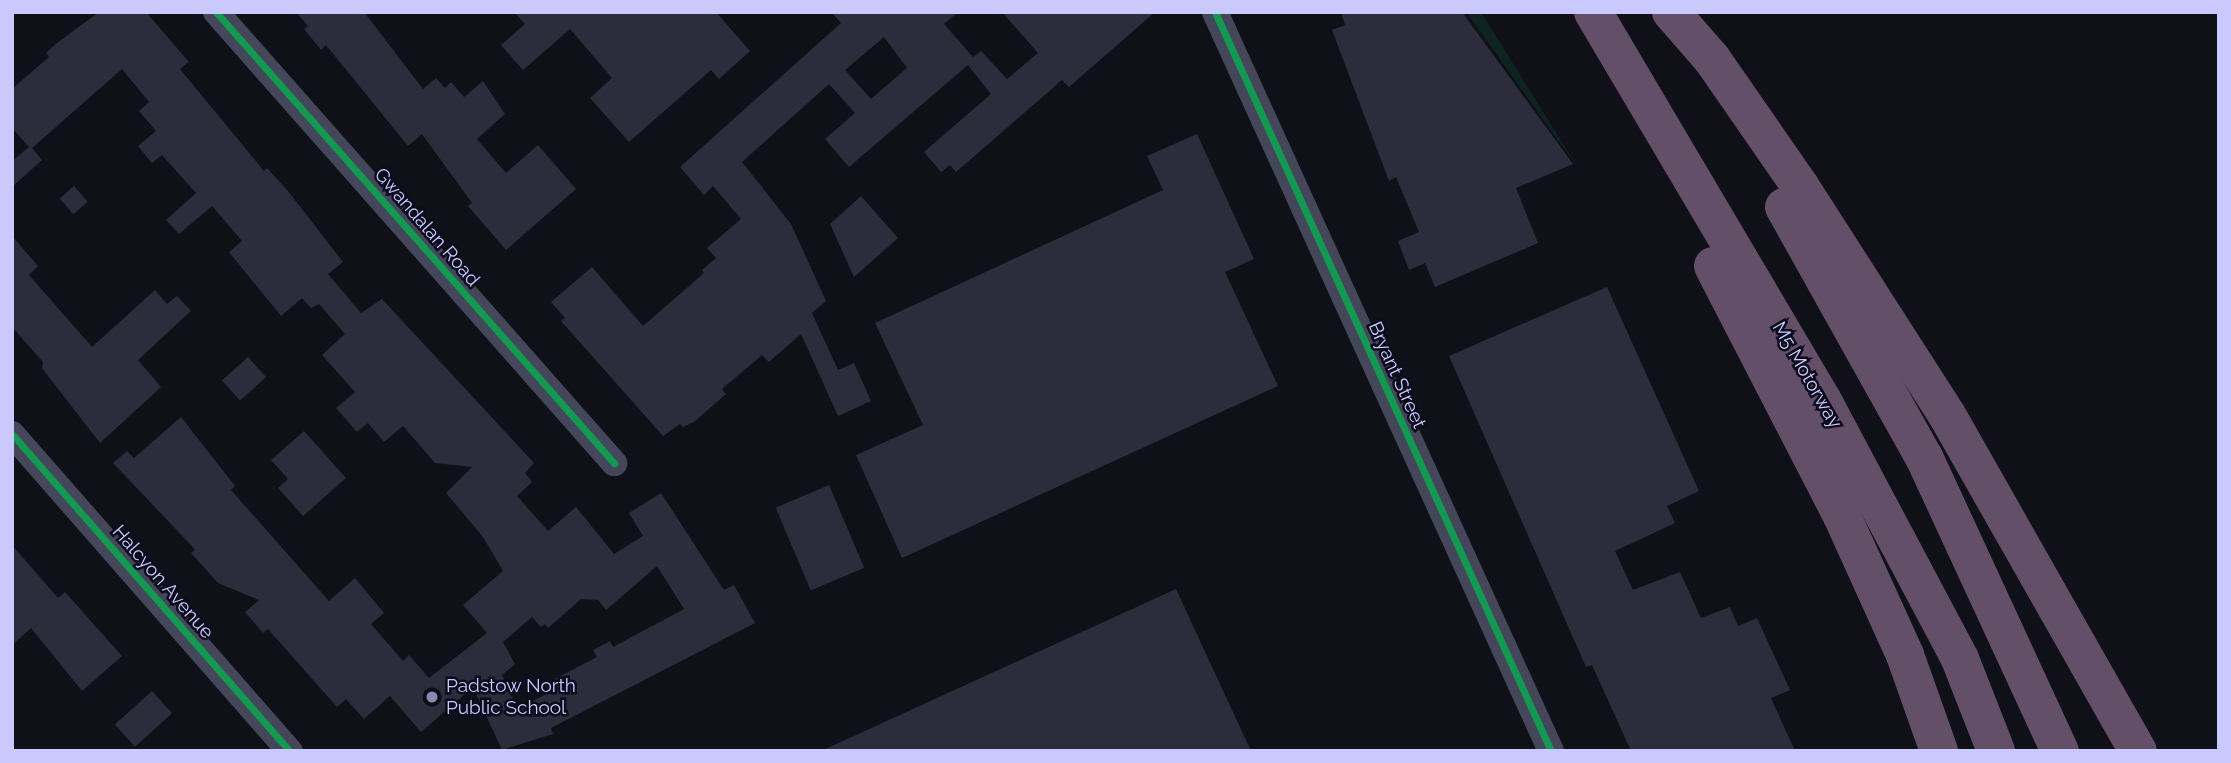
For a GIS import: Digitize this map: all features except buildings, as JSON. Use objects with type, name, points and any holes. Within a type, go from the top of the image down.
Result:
[{"type":"highway","points":[[1568,12],[1738,309],[1808,445],[1905,655],[1939,751]]},
{"type":"highway","name":"M5 Motorway","points":[[1593,12],[1823,401],[1960,659],[1996,751]]},
{"type":"highway","points":[[1659,12],[1791,217],[1874,363],[2011,636],[2060,751]]},
{"type":"highway","points":[[1671,12],[1712,59],[1800,186],[1947,415],[2138,751]]},
{"type":"street","name":"Gwandalan Road","points":[[216,12],[614,463]]},
{"type":"street","name":"Bryant Street","points":[[1215,12],[1551,751]]},
{"type":"street","name":"Halcyon Avenue","points":[[12,434],[290,751]]},
{"type":"green space","points":[[1466,12],[1481,12],[1578,168]]},
{"type":"cycle path","points":[[216,12],[614,463]]},
{"type":"cycle path","points":[[1215,12],[1551,751]]},
{"type":"cycle path","points":[[12,434],[290,751]]},
{"type":"place","name":"Padstow North Public School","points":[[432,697]]}]
